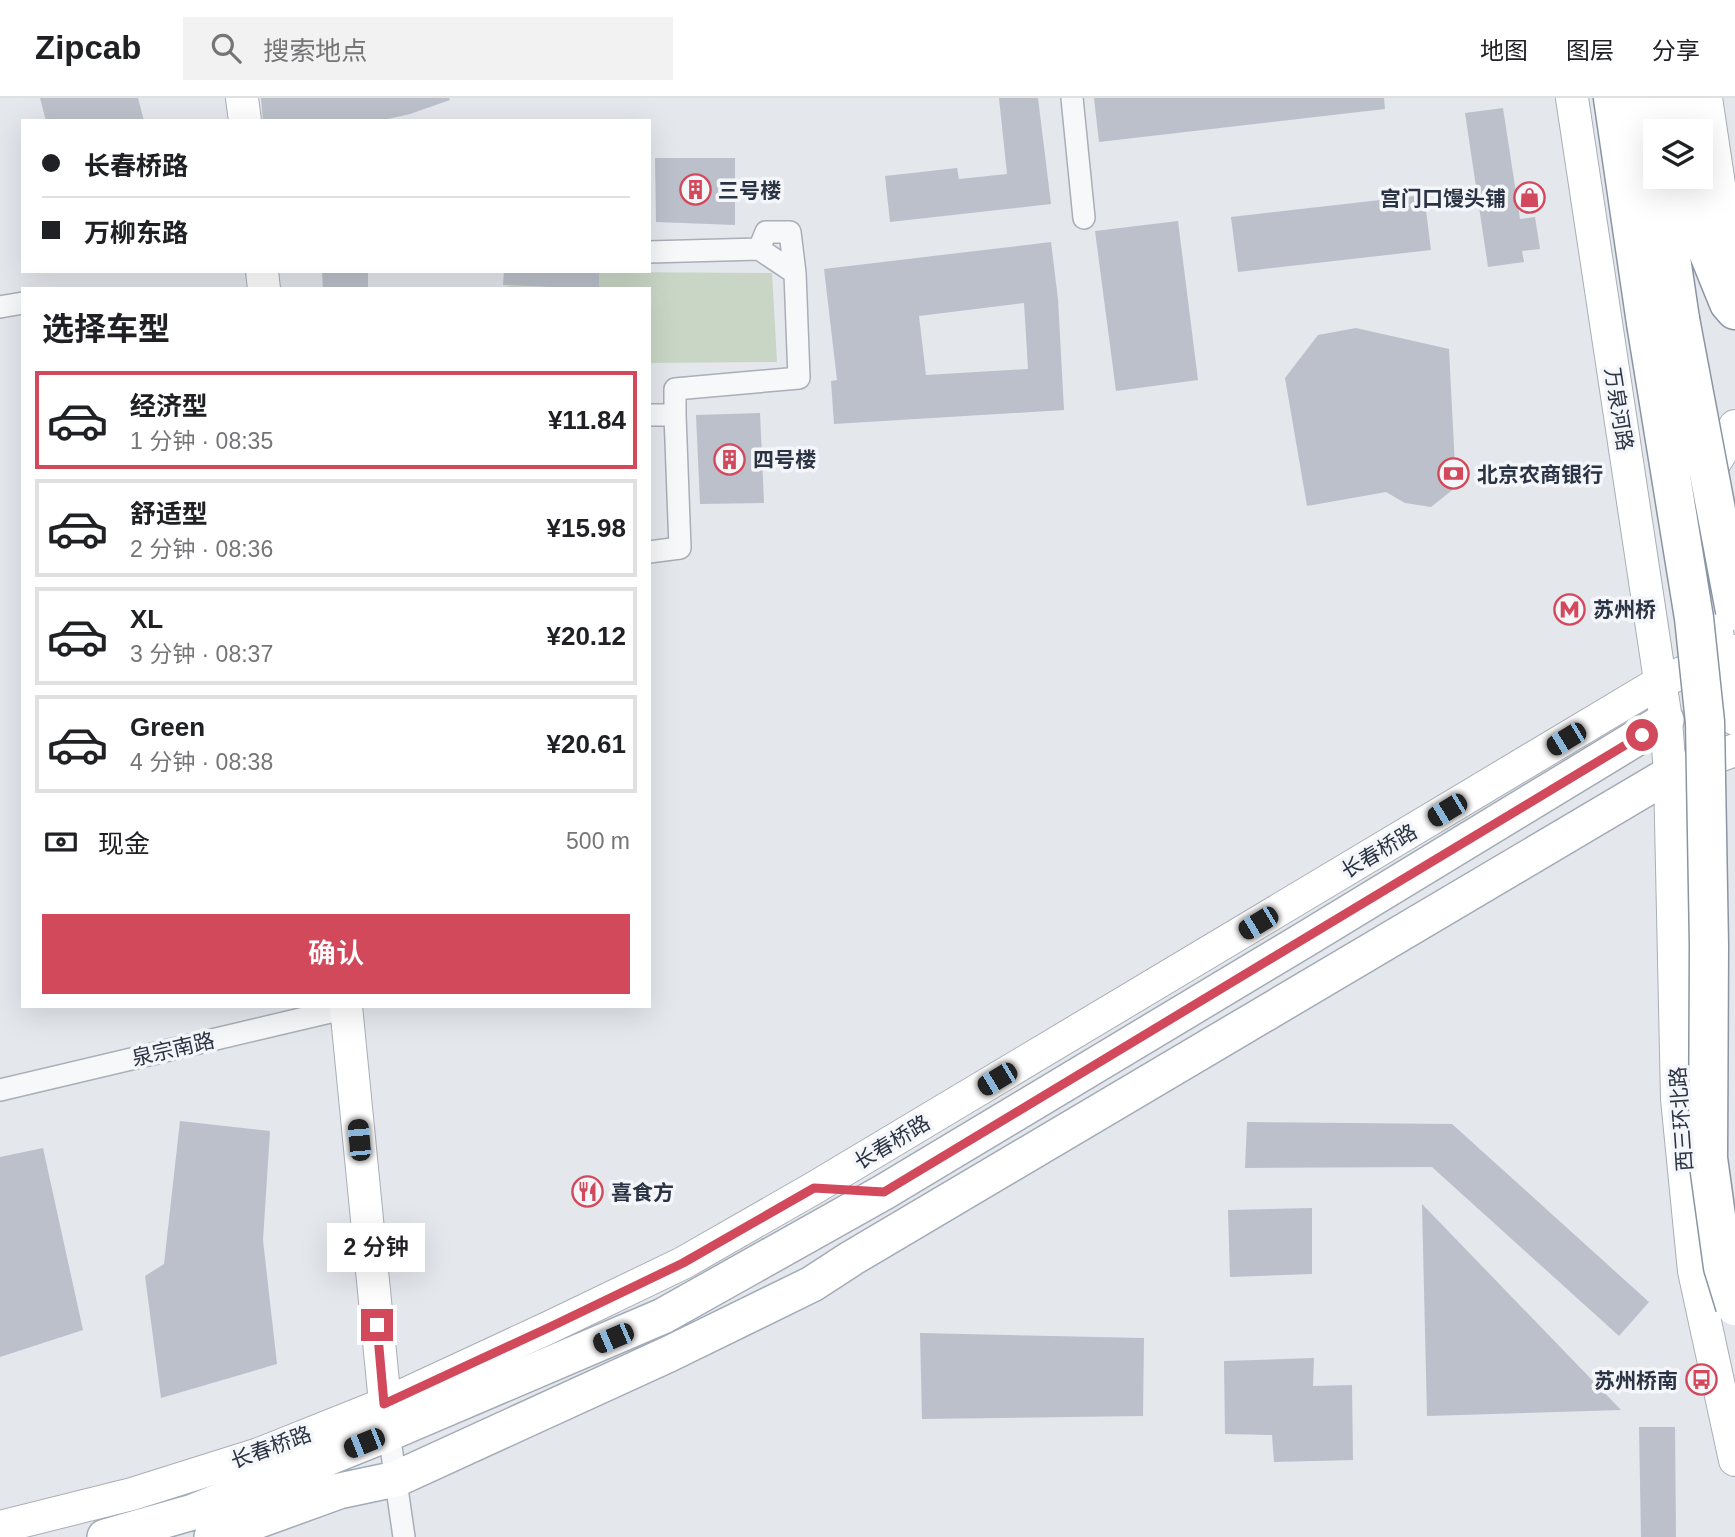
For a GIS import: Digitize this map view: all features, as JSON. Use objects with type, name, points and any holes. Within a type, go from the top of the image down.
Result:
[{"type":"highway","points":[[1613,98],[1663,321],[1735,611]]},
{"type":"highway","points":[[1647,98],[1650,119]]},
{"type":"highway","points":[[1678,98],[1681,119]]},
{"type":"highway","points":[[1679,189],[1663,321],[1705,722],[1709,945],[1707,1158],[1723,1267],[1735,1306]]},
{"type":"highway","points":[[1684,189],[1730,303],[1735,291]]},
{"type":"main road","name":"长春桥路","points":[[105,1537],[193,1512],[386,1418],[663,1316],[884,1192],[1666,720]]},
{"type":"main road","points":[[212,1537],[339,1491],[396,1479],[669,1354],[812,1284],[1317,983],[1670,786]]},
{"type":"street","points":[[242,98],[245,119]]},
{"type":"street","points":[[1072,98],[1084,218]]},
{"type":"street","name":"万泉河路","points":[[1572,98],[1666,720]]},
{"type":"street","points":[[1706,98],[1735,291]]},
{"type":"street","points":[[651,552],[680,548],[675,389],[799,377],[795,273],[790,232],[766,232],[759,248]]},
{"type":"street","points":[[651,252],[759,248],[795,273]]},
{"type":"street","points":[[0,307],[21,303]]},
{"type":"street","points":[[651,415],[675,415]]},
{"type":"street","points":[[1735,426],[1695,494],[1729,663],[1735,719]]},
{"type":"street","points":[[1628,470],[1662,488],[1695,494]]},
{"type":"street","points":[[1666,720],[1729,663]]},
{"type":"street","name":"长春桥路","points":[[0,1527],[132,1494],[386,1418],[538,1333],[683,1263],[814,1188],[1660,682],[1729,663]]},
{"type":"street","name":"西三环北路","points":[[1666,720],[1677,1099],[1694,1271],[1735,1460]]},
{"type":"street","points":[[1670,786],[1735,750]]},
{"type":"street","name":"泉宗南路","points":[[0,1090],[342,1008]]},
{"type":"street","points":[[346,1008],[386,1418],[404,1537]]},
{"type":"street","points":[[814,1188],[884,1192]]},
{"type":"green space","points":[[599,273],[772,273],[777,362],[651,363],[651,287],[599,287]]},
{"type":"building","points":[[40,98],[138,98],[143,119],[45,119]]},
{"type":"building","points":[[261,98],[450,100],[388,119],[263,119]]},
{"type":"building","points":[[999,98],[1038,98],[1051,204],[890,222],[885,176],[957,168],[959,179],[1007,174]]},
{"type":"building","points":[[1094,98],[1384,98],[1385,109],[1099,142]]},
{"type":"building","points":[[1503,108],[1520,219],[1535,217],[1540,249],[1522,251],[1524,262],[1488,267],[1465,113]]},
{"type":"building","name":"三号楼","points":[[655,158],[735,158],[735,225],[656,222]]},
{"type":"building","points":[[1424,195],[1431,250],[1238,272],[1231,217]]},
{"type":"building","points":[[1178,221],[1198,380],[1116,391],[1095,231]]},
{"type":"building","points":[[1051,242],[1058,299],[1064,410],[834,424],[831,381],[837,380],[824,269]],"holes":[[[1024,303],[1028,369],[926,375],[919,316]]]},
{"type":"building","points":[[322,273],[368,273],[368,287],[323,287]]},
{"type":"building","points":[[504,273],[599,273],[599,287],[503,285]]},
{"type":"building","points":[[1356,328],[1449,349],[1456,487],[1431,507],[1405,503],[1386,492],[1307,506],[1285,378],[1318,335]]},
{"type":"building","name":"四号楼","points":[[760,413],[764,503],[700,504],[696,415]]},
{"type":"building","points":[[180,1121],[270,1131],[263,1240],[277,1364],[161,1398],[145,1276],[164,1264]]},
{"type":"building","points":[[1247,1122],[1452,1124],[1649,1302],[1619,1336],[1432,1167],[1245,1168]]},
{"type":"building","points":[[43,1148],[83,1330],[0,1357],[0,1157]]},
{"type":"building","points":[[1422,1204],[1621,1410],[1427,1416]]},
{"type":"building","points":[[1312,1208],[1312,1274],[1230,1277],[1228,1210]]},
{"type":"building","points":[[920,1333],[1144,1338],[1143,1416],[922,1419]]},
{"type":"building","points":[[1314,1358],[1313,1386],[1352,1385],[1353,1460],[1274,1462],[1272,1435],[1225,1434],[1224,1361]]},
{"type":"building","points":[[1639,1427],[1675,1427],[1676,1537],[1641,1537]]},
{"type":"place","name":"三号楼","points":[[695,190]]},
{"type":"place","name":"宫门口馒头铺","points":[[1529,198]]},
{"type":"place","name":"四号楼","points":[[730,459]]},
{"type":"place","name":"北京农商银行","points":[[1454,474]]},
{"type":"place","name":"苏州桥","points":[[1570,609]]},
{"type":"place","name":"喜食方","points":[[588,1192]]},
{"type":"place","name":"苏州桥南","points":[[1701,1380]]},
{"type":"route","points":[[377,1325],[384,1404],[683,1263],[814,1188],[884,1192],[1642,735]]}]
